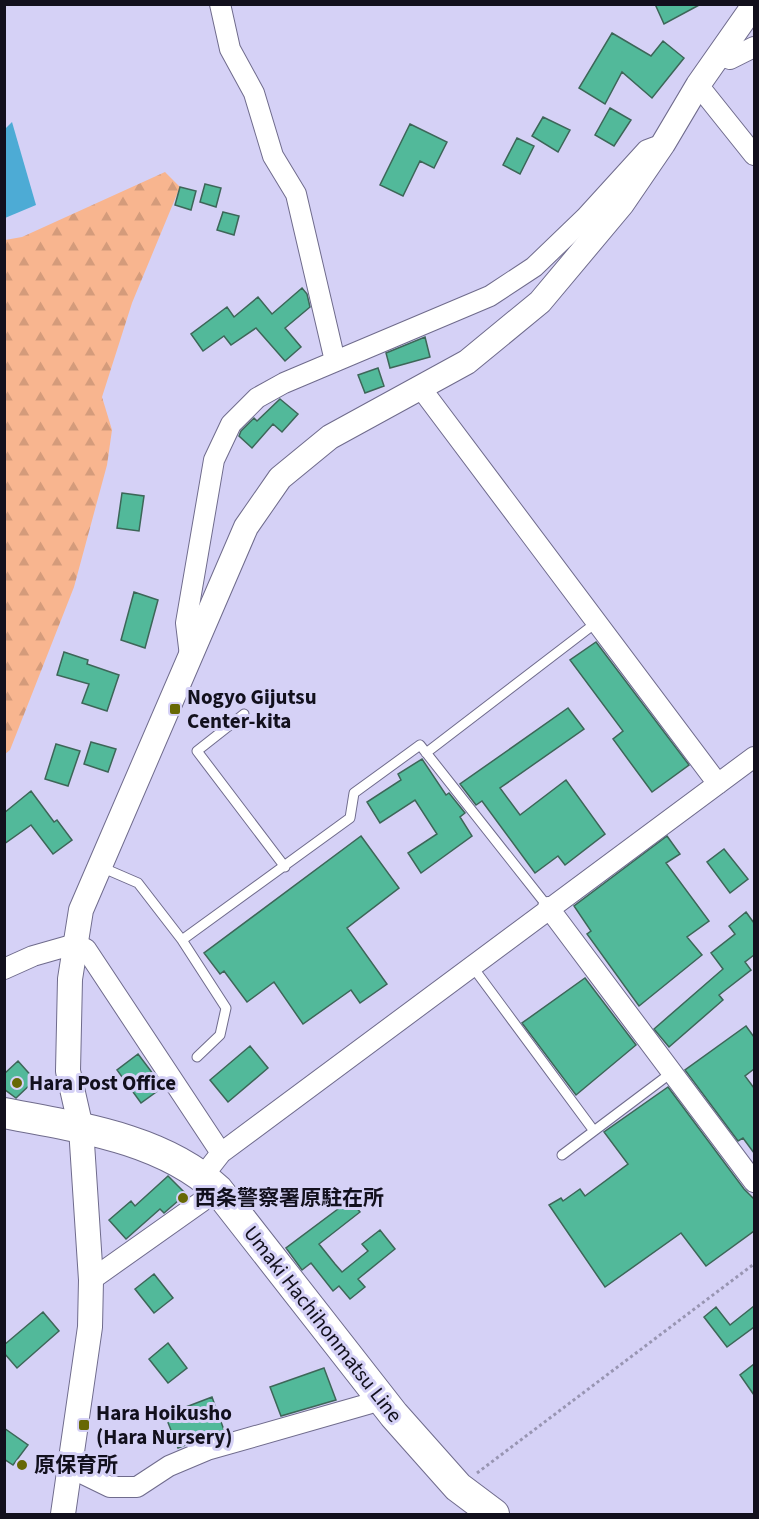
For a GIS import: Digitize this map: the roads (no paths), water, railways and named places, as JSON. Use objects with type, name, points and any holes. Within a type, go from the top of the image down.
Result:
[{"type":"main road","name":"Umaki Hachihonmatsu Line","points":[[4,1113],[81,1128],[142,1145],[214,1173],[379,1396],[458,1487],[494,1515]]},
{"type":"street","points":[[220,4],[230,49],[254,93],[273,156],[296,194],[335,361]]},
{"type":"street","points":[[63,1515],[90,1327],[91,1280],[81,1128],[68,1071],[70,979],[81,910],[246,526],[280,477],[330,437],[466,362],[540,302],[622,204],[663,144],[698,85],[754,5]]},
{"type":"street","points":[[720,56],[730,59],[754,47]]},
{"type":"street","points":[[698,85],[754,155]]},
{"type":"street","points":[[190,656],[186,622],[214,460],[231,424],[257,398],[284,382],[490,296],[534,267],[647,150],[663,144]]},
{"type":"street","points":[[420,387],[718,784]]},
{"type":"street","points":[[91,1280],[214,1173],[471,965],[754,757]]},
{"type":"street","points":[[548,908],[754,1182]]},
{"type":"street","points":[[4,969],[33,956],[75,944],[86,949],[214,1173]]},
{"type":"street","points":[[71,1468],[110,1487],[124,1489],[137,1487],[169,1466],[207,1450],[368,1404],[379,1396]]},
{"type":"lane","points":[[426,753],[597,622]]},
{"type":"lane","points":[[244,714],[197,751],[285,867]]},
{"type":"lane","points":[[182,940],[350,819],[354,793],[420,745],[548,908]]},
{"type":"lane","points":[[100,866],[138,884],[182,940],[226,1008],[220,1035],[197,1056]]},
{"type":"lane","points":[[471,965],[594,1131]]},
{"type":"lane","points":[[562,1155],[671,1073]]},
{"type":"water","points":[[12,122],[36,205],[5,218],[5,129]]},
{"type":"place","name":"Nogyo Gijutsu Center-kita","points":[[175,709]]},
{"type":"place","name":"Hara Post Office","points":[[17,1083]]},
{"type":"place","name":"西条警察署原駐在所","points":[[183,1198]]},
{"type":"place","name":"Hara Hoikusho (Hara Nursery)","points":[[84,1425]]},
{"type":"place","name":"原保育所","points":[[22,1465]]}]
